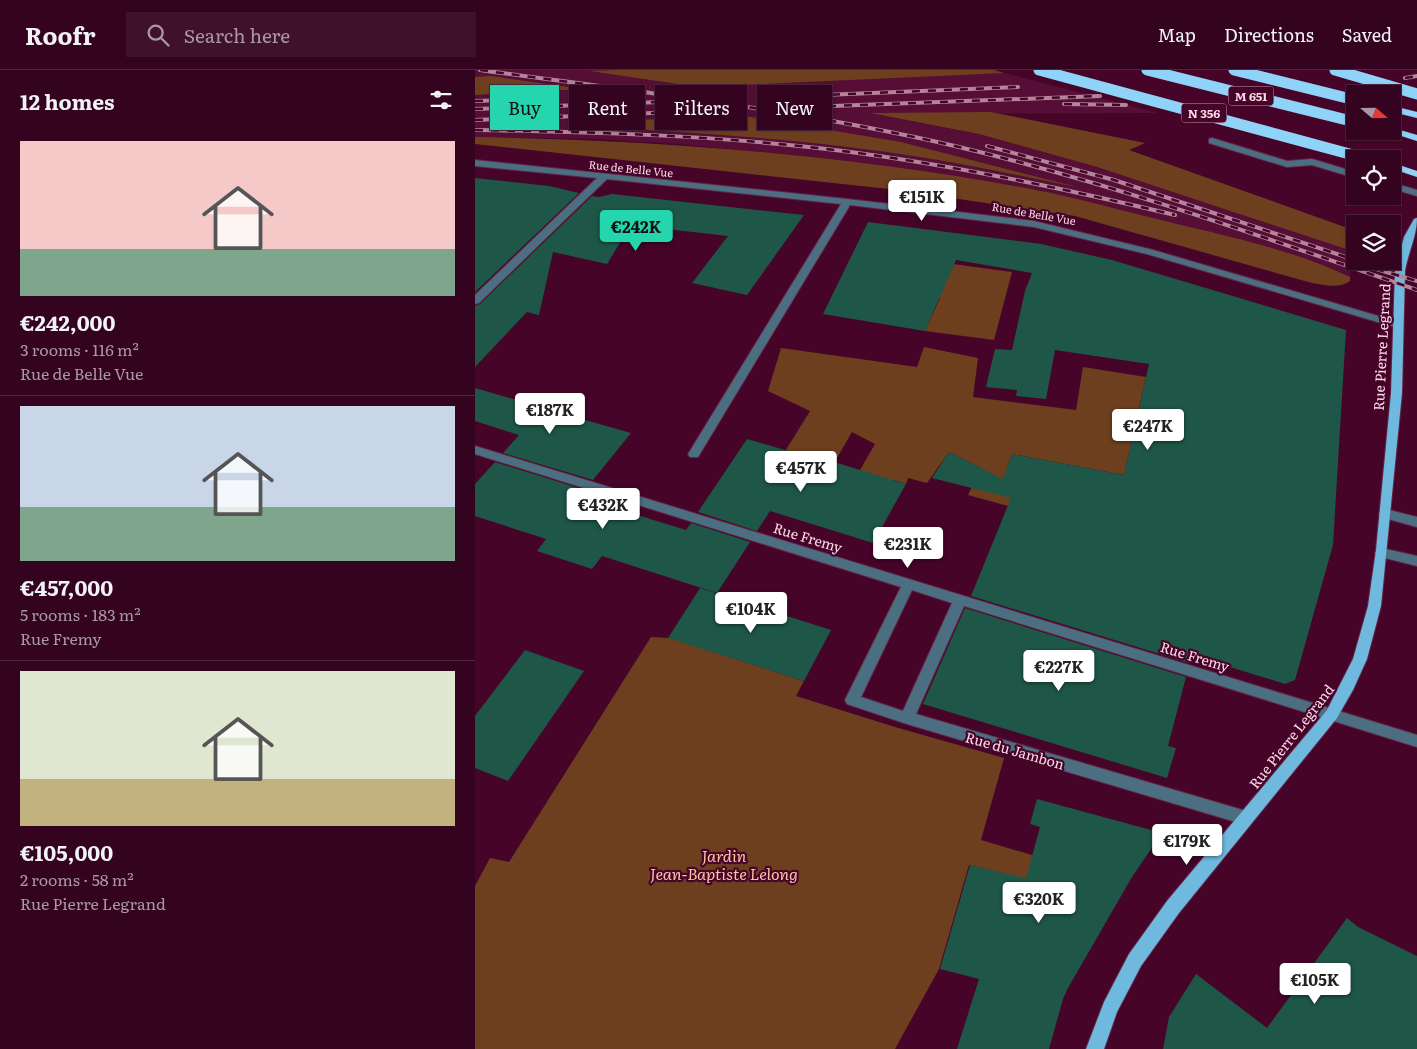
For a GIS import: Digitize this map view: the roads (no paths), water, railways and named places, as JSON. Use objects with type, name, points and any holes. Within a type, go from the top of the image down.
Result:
[{"type":"highway","name":"N 356","points":[[1039,70],[1346,153]]},
{"type":"highway","name":"M 651","points":[[1147,70],[1346,120]]},
{"type":"highway","name":"M 651","points":[[1233,70],[1346,98]]},
{"type":"highway","points":[[1335,70],[1417,94]]},
{"type":"highway","points":[[1401,111],[1417,115]]},
{"type":"highway","points":[[1401,134],[1417,138]]},
{"type":"highway","points":[[1401,169],[1417,174]]},
{"type":"main road","name":"Rue Pierre Legrand","points":[[1095,1049],[1110,1008],[1135,960],[1173,907],[1332,714],[1350,686],[1374,618],[1398,370],[1401,265],[1407,239],[1417,221]]},
{"type":"street","points":[[1212,141],[1287,164],[1312,162],[1346,172]]},
{"type":"street","name":"Rue de Belle Vue","points":[[475,163],[996,218],[1062,230],[1150,252],[1398,325]]},
{"type":"street","points":[[475,301],[604,178]]},
{"type":"street","points":[[1401,188],[1417,193]]},
{"type":"street","points":[[694,454],[847,202]]},
{"type":"street","name":"Rue Fremy","points":[[475,450],[1417,741]]},
{"type":"street","points":[[1385,514],[1417,522]]},
{"type":"street","points":[[1381,553],[1417,561]]},
{"type":"street","name":"Rue du Jambon","points":[[909,584],[849,706],[907,718],[1247,818]]},
{"type":"street","points":[[907,718],[960,600]]},
{"type":"railway","points":[[480,70],[780,112],[840,122],[959,147],[1133,195],[1417,290]]},
{"type":"railway","points":[[1405,78],[1417,76]]},
{"type":"railway","points":[[832,95],[1018,87]]},
{"type":"railway","points":[[832,106],[1100,96]]},
{"type":"railway","points":[[475,101],[490,101]]},
{"type":"railway","points":[[475,109],[655,102]]},
{"type":"railway","points":[[1064,104],[1126,105]]},
{"type":"railway","points":[[475,120],[655,113]]},
{"type":"railway","points":[[475,130],[690,137],[818,148],[908,160],[998,176],[1175,215]]},
{"type":"railway","points":[[987,146],[1114,180],[1346,257]]},
{"type":"railway","points":[[1379,270],[1417,281]]},
{"type":"park label","name":"Jardin Jean-Baptiste Lelong","points":[[724,864]]}]
